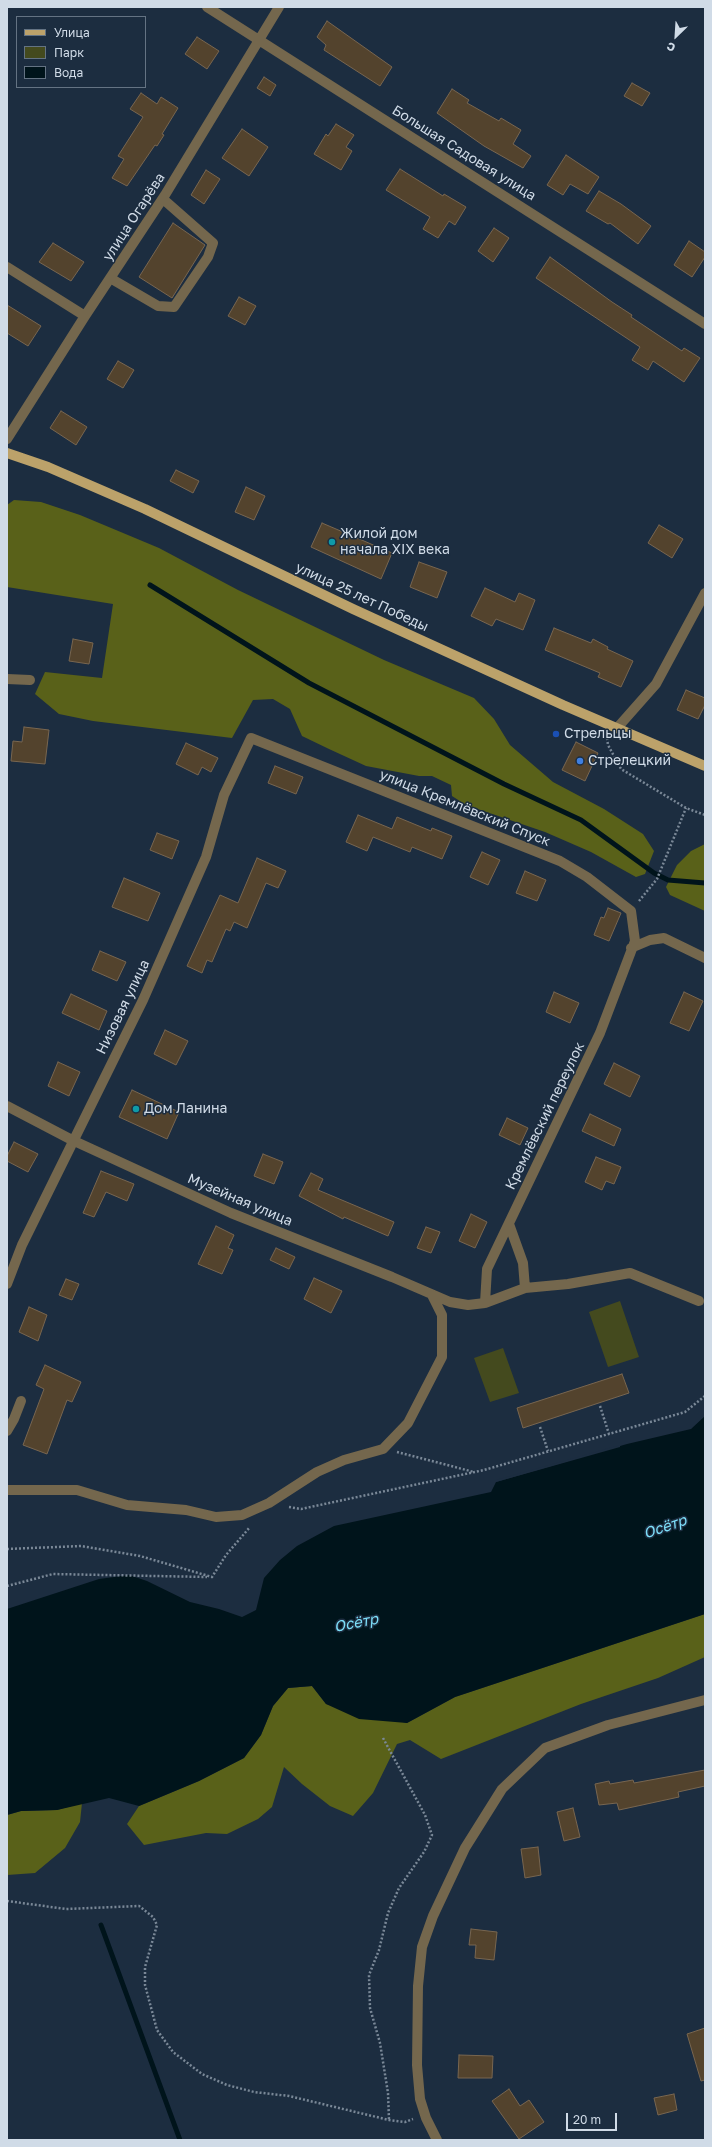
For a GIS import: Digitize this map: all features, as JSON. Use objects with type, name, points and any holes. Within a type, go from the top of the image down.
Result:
[{"type":"main road","name":"улица 25 лет Победы","points":[[7,454],[48,467],[145,509],[353,609],[705,766]]},
{"type":"street","name":"Большая Садовая улица","points":[[207,7],[705,324]]},
{"type":"street","name":"улица Огарёва","points":[[7,439],[85,316],[163,199],[279,7]]},
{"type":"street","points":[[110,278],[158,306],[174,307],[208,257],[213,243],[163,199]]},
{"type":"street","points":[[7,267],[85,316]]},
{"type":"street","points":[[618,727],[656,684],[705,593]]},
{"type":"street","points":[[7,679],[30,680]]},
{"type":"street","name":"улица Кремлёвский Спуск","points":[[251,738],[560,861],[587,876],[630,911]]},
{"type":"street","name":"Низовая улица","points":[[7,1284],[22,1245],[72,1140],[143,1000],[206,857],[224,795],[251,738]]},
{"type":"street","points":[[630,911],[633,944],[664,938],[705,958]]},
{"type":"street","name":"Кремлёвский переулок","points":[[485,1303],[487,1270],[600,1033],[633,944]]},
{"type":"street","name":"Музейная улица","points":[[7,1106],[72,1140],[231,1212],[392,1276],[450,1302],[468,1305],[485,1303],[526,1288],[568,1284],[630,1273],[699,1301]]},
{"type":"street","points":[[509,1224],[523,1263],[526,1288]]},
{"type":"street","points":[[7,1490],[77,1490],[127,1505],[186,1510],[216,1517],[242,1514],[269,1503],[317,1472],[344,1460],[383,1449],[408,1423],[442,1357],[442,1315],[432,1295]]},
{"type":"street","points":[[7,1431],[14,1419],[21,1401]]},
{"type":"street","points":[[437,2140],[420,2099],[417,2065],[418,1986],[422,1947],[433,1916],[465,1848],[502,1789],[545,1748],[608,1725],[705,1700]]},
{"type":"path","points":[[604,722],[608,745],[621,769],[686,808],[705,815]]},
{"type":"path","points":[[630,911],[657,879],[686,808]]},
{"type":"path","points":[[269,1503],[301,1509],[474,1472],[685,1412],[705,1396]]},
{"type":"path","points":[[600,1406],[608,1434]]},
{"type":"path","points":[[540,1427],[548,1451]]},
{"type":"path","points":[[383,1449],[474,1472]]},
{"type":"path","points":[[212,1577],[226,1555],[251,1526]]},
{"type":"path","points":[[7,1549],[81,1546],[140,1556],[212,1577]]},
{"type":"path","points":[[7,1586],[53,1574],[212,1577]]},
{"type":"path","points":[[383,1738],[425,1815],[432,1835],[424,1852],[400,1888],[388,1913],[379,1950],[369,1974],[370,2008],[380,2044],[388,2093],[389,2120]]},
{"type":"path","points":[[7,1901],[66,1909],[139,1906],[153,1917],[157,1925],[145,1967],[145,1985],[157,2030],[173,2052],[202,2074],[227,2085],[254,2092],[289,2096],[389,2120],[405,2122],[425,2114]]},
{"type":"green space","points":[[14,500],[41,502],[80,515],[159,548],[238,590],[384,660],[474,698],[494,719],[510,745],[553,782],[604,809],[643,834],[654,851],[645,874],[636,877],[591,852],[545,832],[466,805],[452,796],[451,785],[432,776],[419,776],[366,766],[329,749],[302,736],[290,709],[273,699],[253,700],[232,738],[93,721],[59,714],[35,694],[45,672],[102,678],[113,604],[7,587],[7,505]]},
{"type":"green space","points":[[705,844],[705,911],[670,895],[666,887],[677,865],[691,851]]},
{"type":"green space","points":[[620,1301],[639,1357],[608,1367],[589,1312]]},
{"type":"green space","points":[[503,1348],[519,1393],[490,1402],[474,1358]]},
{"type":"green space","points":[[705,1614],[705,1657],[658,1678],[581,1704],[441,1759],[410,1740],[397,1744],[373,1793],[353,1816],[330,1806],[302,1784],[284,1767],[272,1807],[258,1819],[227,1834],[206,1833],[144,1845],[127,1824],[139,1806],[199,1781],[244,1758],[261,1735],[273,1706],[288,1688],[312,1686],[326,1704],[407,1723],[455,1697]]},
{"type":"green space","points":[[82,1803],[80,1822],[65,1848],[35,1873],[7,1875],[7,1815],[21,1811],[57,1810]]},
{"type":"water","name":"Осётр","points":[[705,1416],[705,1614],[455,1697],[407,1723],[359,1719],[326,1704],[312,1686],[288,1688],[273,1706],[261,1735],[244,1758],[199,1781],[139,1806],[109,1798],[57,1810],[21,1811],[7,1815],[7,1609],[99,1579],[129,1575],[147,1581],[190,1602],[219,1609],[242,1617],[256,1610],[264,1578],[280,1560],[297,1546],[334,1526],[491,1492],[496,1482],[627,1444],[691,1429]]},
{"type":"pier","points":[[620,1445],[620,1447],[496,1482],[496,1480]]},
{"type":"building","points":[[327,21],[392,67],[380,86],[324,50],[326,45],[317,37]]},
{"type":"building","points":[[197,37],[219,51],[207,69],[185,54]]},
{"type":"building","points":[[264,77],[276,85],[270,96],[257,88]]},
{"type":"building","points":[[632,83],[650,93],[642,106],[624,96]]},
{"type":"building","points":[[452,89],[469,100],[467,103],[499,121],[501,118],[521,130],[513,144],[531,156],[523,168],[484,146],[437,113]]},
{"type":"building","points":[[141,93],[157,104],[161,97],[178,108],[162,134],[164,135],[157,146],[155,145],[127,186],[112,178],[124,159],[118,156],[143,117],[130,109]]},
{"type":"building","points":[[336,124],[354,135],[346,147],[352,151],[341,170],[314,154],[326,134],[328,136]]},
{"type":"building","points":[[242,129],[268,147],[249,176],[222,158]]},
{"type":"building","points":[[566,155],[599,177],[588,194],[570,184],[563,195],[547,185]]},
{"type":"building","points":[[400,169],[443,196],[444,194],[466,207],[455,225],[449,221],[438,238],[423,229],[430,217],[386,190]]},
{"type":"building","points":[[206,170],[220,179],[204,204],[191,195]]},
{"type":"building","points":[[599,191],[621,204],[651,226],[638,244],[610,223],[608,224],[586,211]]},
{"type":"building","points":[[173,223],[205,245],[172,298],[139,277]]},
{"type":"building","points":[[494,228],[509,238],[493,262],[478,251]]},
{"type":"building","points":[[689,241],[705,252],[705,257],[692,277],[674,265]]},
{"type":"building","points":[[53,243],[84,262],[71,281],[39,262]]},
{"type":"building","points":[[550,257],[632,315],[631,317],[682,351],[684,348],[700,358],[684,382],[653,361],[648,370],[632,360],[640,347],[536,278]]},
{"type":"building","points":[[239,297],[256,306],[245,325],[228,316]]},
{"type":"building","points":[[7,305],[41,326],[28,346],[7,333]]},
{"type":"building","points":[[118,361],[134,370],[123,388],[107,379]]},
{"type":"building","points":[[61,411],[87,427],[76,445],[50,428]]},
{"type":"building","points":[[176,470],[199,481],[193,493],[170,481]]},
{"type":"building","points":[[246,487],[265,496],[254,520],[235,512]]},
{"type":"building","points":[[322,523],[392,553],[381,579],[311,547]]},
{"type":"building","points":[[659,525],[683,539],[672,558],[648,543]]},
{"type":"building","points":[[419,562],[447,572],[437,598],[410,587]]},
{"type":"building","points":[[485,588],[515,602],[519,593],[535,600],[523,630],[496,619],[492,626],[471,616]]},
{"type":"building","points":[[554,628],[591,643],[593,639],[608,647],[607,649],[633,661],[621,687],[598,677],[600,673],[545,650]]},
{"type":"building","points":[[73,639],[93,643],[89,664],[69,661]]},
{"type":"building","points":[[686,690],[705,698],[705,705],[698,719],[677,710]]},
{"type":"building","points":[[24,727],[49,730],[45,764],[11,761],[13,741],[22,742]]},
{"type":"building","name":"Стрелецкий","points":[[576,742],[598,753],[585,781],[562,770]]},
{"type":"building","points":[[186,743],[218,758],[211,772],[202,767],[198,775],[176,764]]},
{"type":"building","points":[[275,766],[303,777],[296,794],[268,783]]},
{"type":"building","points":[[358,815],[392,829],[397,817],[431,831],[432,828],[452,836],[442,859],[412,847],[410,852],[373,837],[367,851],[346,842]]},
{"type":"building","points":[[157,833],[179,841],[172,859],[150,850]]},
{"type":"building","points":[[482,852],[500,860],[488,885],[470,877]]},
{"type":"building","points":[[257,858],[286,871],[278,888],[266,883],[247,928],[234,922],[230,931],[226,929],[212,962],[207,960],[202,973],[187,966],[220,895],[238,903]]},
{"type":"building","points":[[525,871],[546,880],[537,901],[516,893]]},
{"type":"building","points":[[124,878],[160,893],[148,921],[112,907]]},
{"type":"building","points":[[608,908],[621,913],[609,941],[594,935],[601,917],[604,918]]},
{"type":"building","points":[[100,951],[126,962],[117,981],[92,970]]},
{"type":"building","points":[[554,992],[579,1003],[570,1023],[546,1012]]},
{"type":"building","points":[[684,992],[703,1001],[689,1031],[670,1023]]},
{"type":"building","points":[[71,994],[107,1011],[99,1030],[62,1013]]},
{"type":"building","points":[[165,1030],[188,1041],[176,1065],[154,1054]]},
{"type":"building","points":[[58,1062],[80,1072],[69,1096],[48,1086]]},
{"type":"building","points":[[614,1063],[640,1076],[630,1097],[604,1084]]},
{"type":"building","points":[[132,1090],[179,1112],[167,1139],[119,1117]]},
{"type":"building","points":[[590,1114],[621,1129],[614,1146],[582,1131]]},
{"type":"building","points":[[507,1118],[528,1128],[520,1145],[499,1135]]},
{"type":"building","points":[[14,1142],[38,1154],[28,1172],[7,1161],[7,1156]]},
{"type":"building","points":[[263,1154],[283,1162],[274,1184],[254,1176]]},
{"type":"building","points":[[596,1157],[621,1167],[614,1184],[606,1181],[602,1190],[585,1182]]},
{"type":"building","points":[[101,1171],[134,1184],[127,1201],[106,1192],[94,1217],[83,1213]]},
{"type":"building","points":[[311,1173],[323,1179],[318,1190],[394,1222],[388,1236],[344,1217],[343,1219],[299,1196]]},
{"type":"building","points":[[471,1214],[487,1222],[475,1248],[459,1241]]},
{"type":"building","points":[[216,1226],[234,1235],[228,1248],[233,1250],[222,1274],[198,1264]]},
{"type":"building","points":[[426,1227],[440,1232],[431,1253],[417,1248]]},
{"type":"building","points":[[276,1248],[295,1257],[289,1269],[270,1260]]},
{"type":"building","points":[[314,1278],[342,1291],[331,1313],[304,1299]]},
{"type":"building","points":[[66,1279],[79,1284],[72,1300],[59,1295]]},
{"type":"building","points":[[29,1307],[47,1315],[38,1341],[19,1332]]},
{"type":"building","points":[[45,1365],[81,1382],[72,1402],[67,1400],[47,1454],[23,1445],[44,1389],[36,1385]]},
{"type":"building","points":[[622,1374],[629,1393],[523,1428],[517,1408]]},
{"type":"building","points":[[705,1770],[705,1786],[678,1792],[679,1797],[619,1810],[617,1803],[599,1805],[595,1784],[609,1781],[610,1784],[633,1780],[634,1783]]},
{"type":"building","points":[[573,1808],[580,1837],[564,1841],[557,1812]]},
{"type":"building","points":[[538,1847],[541,1875],[525,1878],[521,1849]]},
{"type":"building","points":[[471,1929],[497,1932],[494,1960],[475,1958],[476,1945],[469,1945]]},
{"type":"building","points":[[705,2028],[705,2080],[701,2081],[687,2034]]},
{"type":"building","points":[[459,2055],[493,2056],[492,2078],[458,2078]]},
{"type":"building","points":[[509,2089],[520,2106],[529,2100],[544,2122],[519,2139],[492,2101]]},
{"type":"building","points":[[674,2094],[677,2110],[658,2115],[654,2098]]},
{"type":"waterway","points":[[150,585],[309,683],[504,784],[581,820],[654,873],[668,880],[705,883]]},
{"type":"waterway","points":[[101,1925],[180,2140]]},
{"type":"place","name":"Жилой дом начала XIX века","points":[[332,542]]},
{"type":"place","name":"Стрельцы","points":[[556,734]]},
{"type":"place","name":"Стрелецкий","points":[[580,761]]},
{"type":"place","name":"Дом Ланина","points":[[136,1109]]}]
